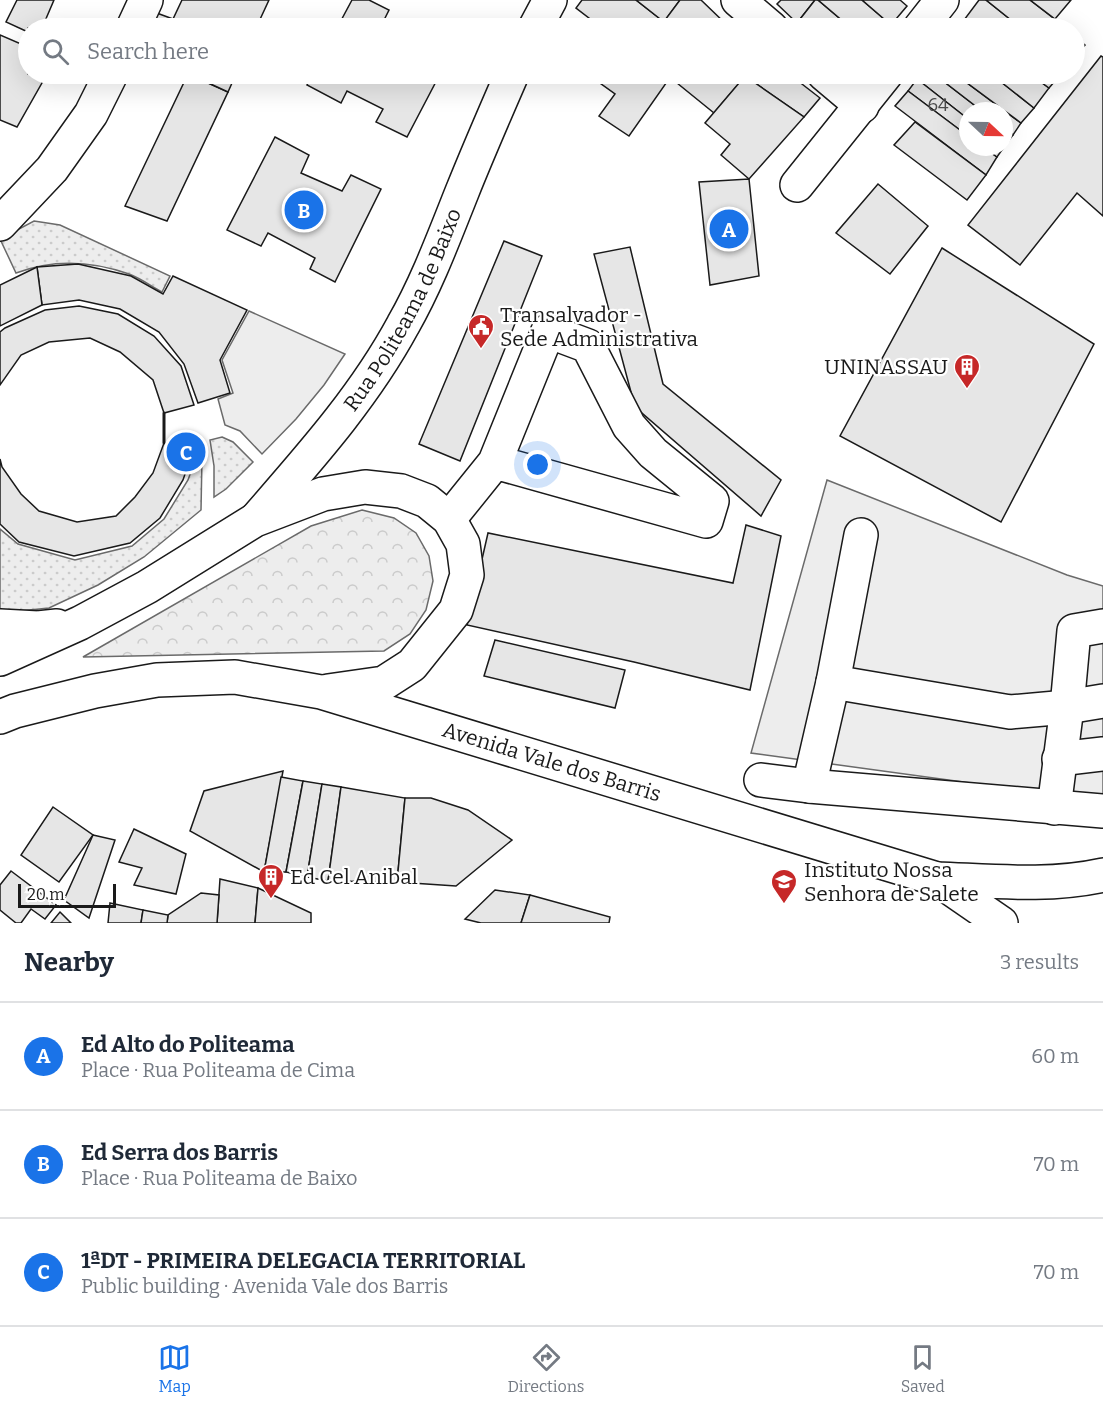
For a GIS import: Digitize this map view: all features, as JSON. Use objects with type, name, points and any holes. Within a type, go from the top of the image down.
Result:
[{"type":"street","points":[[138,18],[146,0]]},
{"type":"street","points":[[541,18],[550,0]]},
{"type":"street","points":[[738,0],[759,18]]},
{"type":"street","points":[[928,18],[942,0]]},
{"type":"street","points":[[0,224],[52,169],[92,114],[106,84]]},
{"type":"street","name":"Rua Politeama de Baixo","points":[[255,520],[321,444],[368,383],[403,326],[430,274],[480,146],[508,84]]},
{"type":"street","points":[[836,84],[862,106]]},
{"type":"street","points":[[797,185],[878,84]]},
{"type":"street","points":[[449,519],[495,462],[549,331],[588,346],[629,426],[653,453],[712,501],[706,521],[495,462]]},
{"type":"street","points":[[636,502],[653,453]]},
{"type":"street","points":[[0,659],[80,623],[147,587],[255,520],[324,494],[365,487],[401,491],[427,501],[449,519],[463,544],[467,575],[456,610],[412,665],[384,683],[321,692]]},
{"type":"street","points":[[809,786],[833,682],[861,535]]},
{"type":"street","points":[[0,626],[38,628],[80,623]]},
{"type":"street","points":[[1054,808],[1074,631],[1103,626]]},
{"type":"street","name":"Avenida Vale dos Barris","points":[[0,717],[15,711],[95,691],[157,681],[235,677],[321,692],[937,879],[1017,883],[1103,875]]},
{"type":"street","points":[[833,682],[1010,712],[1103,701]]},
{"type":"street","points":[[1059,759],[1103,754]]},
{"type":"street","points":[[761,780],[1103,811]]},
{"type":"street","points":[[937,879],[1001,923]]},
{"type":"green space","points":[[34,221],[60,225],[170,276],[162,292],[129,274],[87,264],[44,265],[16,273],[0,239]]},
{"type":"green space","points":[[222,437],[233,442],[253,462],[226,489],[214,497],[214,466],[210,440]]},
{"type":"green space","points":[[196,458],[202,458],[201,510],[144,557],[98,585],[49,608],[0,613],[0,529],[18,544],[75,560],[132,546],[164,519],[188,480]]},
{"type":"green space","points":[[362,510],[394,518],[416,533],[429,556],[433,581],[426,610],[410,634],[384,651],[83,657],[311,526]]},
{"type":"shaded area","points":[[249,311],[345,354],[324,385],[296,419],[262,454],[240,431],[225,425],[218,399],[233,393],[222,360]]},
{"type":"shaded area","points":[[827,480],[1067,575],[1103,586],[1103,801],[751,753]]},
{"type":"building","points":[[17,0],[54,0],[46,18],[18,18],[18,27],[6,22]]},
{"type":"building","points":[[182,0],[269,0],[261,18],[173,18]]},
{"type":"building","points":[[352,0],[369,0],[389,10],[385,18],[342,18]]},
{"type":"building","points":[[582,0],[636,0],[659,18],[589,18],[576,8]]},
{"type":"building","points":[[636,0],[680,0],[667,18],[659,18]]},
{"type":"building","points":[[680,0],[701,0],[720,18],[666,18]]},
{"type":"building","points":[[781,0],[815,0],[801,18],[792,18],[777,4]]},
{"type":"building","points":[[815,0],[818,0],[839,18],[801,18]]},
{"type":"building","points":[[818,0],[862,0],[883,18],[839,18]]},
{"type":"building","points":[[862,0],[900,0],[907,6],[897,18],[883,18]]},
{"type":"building","points":[[979,0],[986,0],[1008,18],[966,18]]},
{"type":"building","points":[[986,0],[1030,0],[1053,18],[1008,18]]},
{"type":"building","points":[[1030,0],[1071,0],[1054,18]]},
{"type":"building","points":[[154,12],[170,18],[151,18]]},
{"type":"building","points":[[0,35],[18,43],[18,84],[41,84],[17,127],[0,120]]},
{"type":"building","points":[[1101,56],[1103,57],[1103,216],[1077,193],[1020,265],[968,225],[1079,84],[1085,84],[1085,76]]},
{"type":"building","points":[[183,84],[210,84],[228,92],[167,221],[125,206]]},
{"type":"building","points":[[211,84],[232,84],[228,92]]},
{"type":"building","points":[[435,84],[407,137],[376,122],[383,109],[347,91],[341,103],[307,85]]},
{"type":"building","points":[[601,84],[665,84],[629,136],[599,116],[615,94]]},
{"type":"building","points":[[678,84],[739,84],[714,113]]},
{"type":"building","points":[[738,84],[757,84],[804,117],[749,179],[721,155],[730,144],[705,123]]},
{"type":"building","points":[[757,84],[802,84],[820,98],[804,117]]},
{"type":"building","points":[[913,84],[923,84],[959,112],[959,129],[908,91]]},
{"type":"building","points":[[923,84],[947,84],[970,102],[959,102],[959,112]]},
{"type":"building","points":[[947,84],[968,84],[993,102],[970,102]]},
{"type":"building","points":[[968,84],[1004,84],[1034,108],[1021,123],[1013,117],[1013,102],[993,102]]},
{"type":"building","points":[[1004,84],[1044,84],[1049,88],[1034,108]]},
{"type":"building","points":[[908,91],[959,129],[959,155],[895,106]]},
{"type":"building","points":[[1013,117],[1021,123],[1013,135]]},
{"type":"building","points":[[915,122],[986,175],[967,200],[894,145]]},
{"type":"building","points":[[275,137],[309,155],[301,173],[342,191],[351,175],[381,189],[335,282],[310,269],[315,258],[268,233],[261,246],[227,230]]},
{"type":"building","points":[[961,156],[997,157],[986,175]]},
{"type":"building","points":[[749,179],[759,276],[710,285],[699,182]]},
{"type":"building","points":[[878,184],[928,226],[890,274],[836,233]]},
{"type":"building","name":"Transalvador - Sede Administrativa","points":[[504,241],[542,256],[460,461],[419,444]]},
{"type":"building","points":[[630,247],[663,384],[781,480],[761,516],[635,407],[594,254]]},
{"type":"building","name":"UNINASSAU","points":[[942,248],[1094,344],[1001,522],[840,436]]},
{"type":"building","points":[[78,264],[131,276],[163,294],[173,276],[247,310],[220,360],[230,393],[198,403],[184,364],[159,332],[120,309],[79,300],[42,305],[37,267]]},
{"type":"building","points":[[37,267],[42,305],[0,326],[0,285]]},
{"type":"building","points":[[79,306],[118,314],[154,336],[181,366],[194,405],[164,413],[153,380],[120,352],[90,338],[49,342],[21,355],[0,385],[0,332],[45,310]]},
{"type":"building","points":[[164,443],[194,448],[183,480],[160,518],[130,543],[74,556],[19,542],[0,524],[0,459],[2,467],[21,494],[39,511],[77,522],[116,516],[135,497],[153,473]]},
{"type":"building","points":[[746,525],[781,536],[750,690],[467,625],[488,533],[733,583]]},
{"type":"building","points":[[495,640],[625,670],[615,708],[484,676]]},
{"type":"building","points":[[283,771],[264,872],[190,831],[204,791]]},
{"type":"building","points":[[281,777],[303,781],[286,872],[264,872]]},
{"type":"building","points":[[303,781],[322,784],[307,877],[286,872]]},
{"type":"building","points":[[322,784],[341,787],[328,881],[307,877]]},
{"type":"building","points":[[341,787],[405,798],[397,882],[328,881]]},
{"type":"building","points":[[405,798],[431,798],[468,810],[512,840],[456,886],[397,882]]},
{"type":"building","points":[[53,807],[93,835],[59,882],[21,855]]},
{"type":"building","points":[[134,829],[186,854],[176,894],[134,885],[142,868],[119,862]]},
{"type":"building","points":[[93,835],[115,840],[89,918],[64,900]]},
{"type":"building","points":[[11,871],[56,905],[45,919],[31,909],[21,923],[16,923],[0,910],[0,885]]},
{"type":"building","points":[[220,879],[258,888],[255,923],[217,923]]},
{"type":"building","name":"Ed Cel Anibal","points":[[258,888],[311,913],[311,923],[255,923]]},
{"type":"building","points":[[495,890],[530,895],[521,923],[481,923],[465,919]]},
{"type":"building","points":[[201,893],[219,895],[217,923],[167,923],[168,915]]},
{"type":"building","points":[[530,895],[610,917],[609,923],[521,923]]},
{"type":"building","points":[[110,903],[143,910],[141,923],[108,923]]},
{"type":"building","points":[[143,910],[168,915],[167,923],[141,923]]},
{"type":"building","points":[[60,912],[71,923],[51,923]]},
{"type":"wall","points":[[164,413],[164,443]]},
{"type":"place","name":"Ed Serra dos Barris","points":[[304,210]]},
{"type":"place","name":"Ed Alto do Politeama","points":[[729,229]]},
{"type":"place","name":"Transalvador - Sede Administrativa","points":[[481,350]]},
{"type":"place","name":"UNINASSAU","points":[[967,390]]},
{"type":"place","name":"1ªDT - PRIMEIRA DELEGACIA TERRITORIAL","points":[[186,452]]},
{"type":"place","name":"Ed Cel Anibal","points":[[271,900]]},
{"type":"place","name":"Instituto Nossa Senhora de Salete","points":[[784,905]]}]
